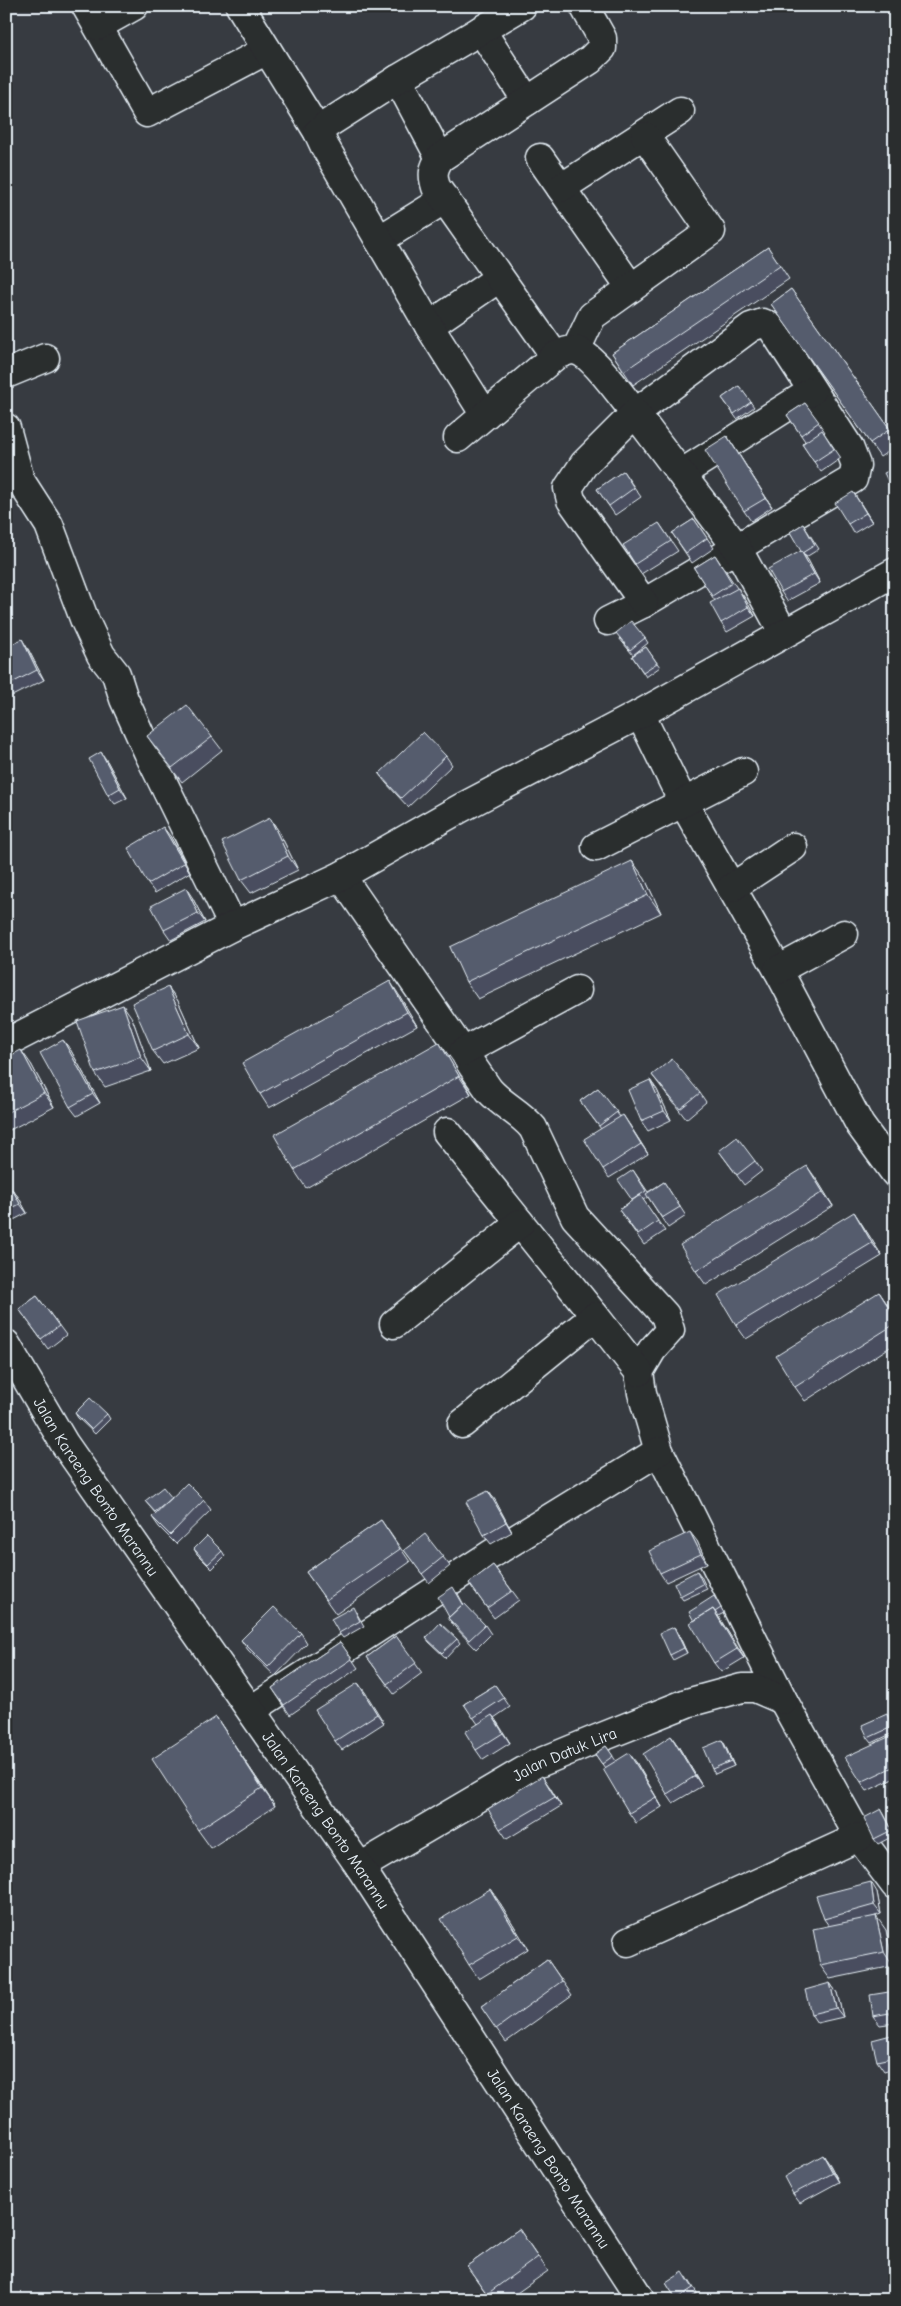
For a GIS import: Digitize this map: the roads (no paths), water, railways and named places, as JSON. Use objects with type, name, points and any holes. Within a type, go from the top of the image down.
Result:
[{"type":"street","points":[[134,6],[92,16],[147,113],[267,50]]},
{"type":"street","points":[[240,6],[318,132],[429,326],[485,415]]},
{"type":"street","points":[[318,132],[398,79],[522,6]]},
{"type":"street","points":[[584,6],[602,38],[602,48],[590,60],[440,158],[434,166],[432,175],[436,187],[499,278],[566,353],[589,359],[682,472],[737,548],[783,632]]},
{"type":"street","points":[[481,30],[527,101]]},
{"type":"street","points":[[398,79],[440,158]]},
{"type":"street","points":[[561,188],[645,136],[680,111]]},
{"type":"street","points":[[458,438],[566,353],[592,316],[712,231],[645,136]]},
{"type":"street","points":[[540,158],[631,288]]},
{"type":"street","points":[[379,240],[444,199]]},
{"type":"street","points":[[429,326],[499,278]]},
{"type":"street","points":[[608,621],[644,603],[853,478],[856,472],[856,459],[776,333],[763,322],[751,327],[635,413],[584,464],[568,488],[571,500],[644,603]]},
{"type":"street","points":[[6,374],[44,358]]},
{"type":"street","points":[[682,472],[812,391]]},
{"type":"street","points":[[6,428],[20,480],[49,525],[97,647],[116,674],[124,699],[148,752],[232,926]]},
{"type":"street","points":[[6,1044],[232,926],[341,876],[462,808],[640,714],[783,632],[895,572]]},
{"type":"street","points":[[640,714],[684,802],[778,970],[860,1125],[895,1173]]},
{"type":"street","points":[[596,847],[743,772]]},
{"type":"street","points":[[731,888],[793,847]]},
{"type":"street","points":[[341,876],[496,1098],[527,1121],[533,1128],[575,1217],[665,1315],[670,1330],[652,1350],[639,1372]]},
{"type":"street","points":[[778,970],[844,934]]},
{"type":"street","points":[[463,1052],[577,990]]},
{"type":"street","points":[[447,1132],[639,1372],[642,1393],[659,1451],[783,1700],[859,1838],[895,1885]]},
{"type":"street","points":[[394,1324],[520,1223]]},
{"type":"street","points":[[462,1424],[595,1316]]},
{"type":"street","name":"Jalan Karaeng Bonto Marannu","points":[[6,1344],[45,1413],[68,1449],[360,1868],[641,2300]]},
{"type":"street","points":[[251,1710],[482,1560],[659,1451]]},
{"type":"street","name":"Jalan Datuk Lira","points":[[360,1868],[534,1765],[597,1739],[687,1704],[742,1688],[755,1688],[783,1700]]},
{"type":"street","points":[[628,1942],[859,1838]]}]
